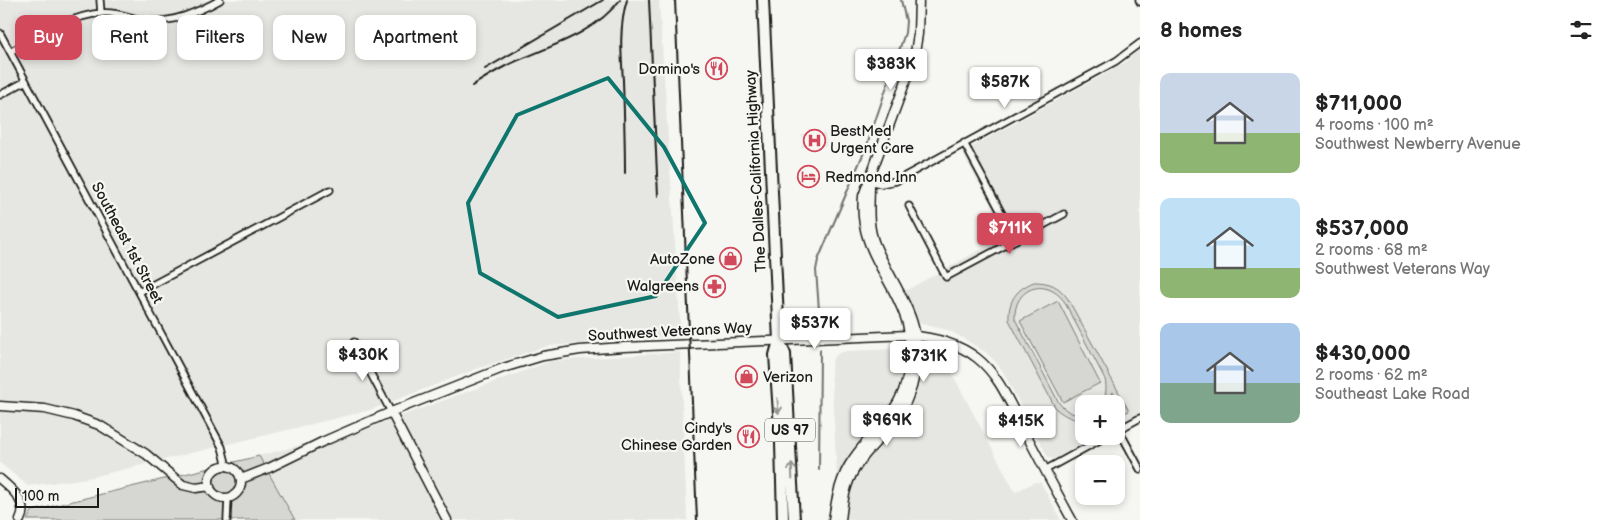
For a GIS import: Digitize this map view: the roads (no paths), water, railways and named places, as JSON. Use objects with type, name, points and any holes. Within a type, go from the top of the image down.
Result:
[{"type":"highway","name":"The Dalles-California Highway","points":[[763,0],[779,341],[775,355],[781,443],[783,520]]},
{"type":"highway","name":"The Dalles-California Highway","points":[[779,341],[785,354],[794,520]]},
{"type":"main road","points":[[840,520],[846,488],[855,469],[895,421],[911,390],[916,363],[912,335],[869,246],[865,234],[862,208],[864,196],[914,59],[918,34],[918,0]]},
{"type":"main road","name":"Southwest Veterans Way","points":[[241,479],[270,468],[322,442],[391,412],[504,368],[543,356],[580,350],[624,347],[912,335],[938,339],[963,349],[986,366],[1004,393],[1072,520]]},
{"type":"main road","points":[[833,520],[837,495],[849,464],[884,423],[903,391],[912,335]]},
{"type":"main road","points":[[0,406],[45,409],[74,416],[99,425],[146,454],[183,485],[196,488],[210,486]]},
{"type":"main road","points":[[391,412],[447,520]]},
{"type":"main road","points":[[227,467],[236,471],[241,479],[240,489],[228,498],[219,497],[210,486],[214,472],[218,469],[227,467]]},
{"type":"main road","points":[[0,479],[19,498],[23,515],[20,520]]},
{"type":"street","points":[[100,0],[101,13]]},
{"type":"street","points":[[10,52],[55,27],[78,17],[101,13],[122,15],[146,21],[163,21],[198,12],[220,0]]},
{"type":"street","name":"Southeast 1st Street","points":[[0,33],[222,447],[227,467]]},
{"type":"street","points":[[870,181],[881,184],[896,181],[1116,61],[1140,42]]},
{"type":"street","points":[[0,95],[26,81]]},
{"type":"street","points":[[964,143],[1016,240]]},
{"type":"street","points":[[138,292],[330,190]]},
{"type":"street","points":[[909,206],[946,277],[1064,214]]},
{"type":"street","points":[[354,342],[391,412]]},
{"type":"street","points":[[1125,427],[1140,418]]},
{"type":"street","points":[[1125,443],[1140,470]]},
{"type":"street","points":[[1045,470],[1091,445]]},
{"type":"street","points":[[227,520],[228,498]]},
{"type":"waterway","points":[[820,323],[816,270],[818,260],[867,145],[905,33],[906,21],[901,0]]},
{"type":"waterway","points":[[819,470],[820,350]]},
{"type":"railway","points":[[485,69],[603,0]]},
{"type":"railway","points":[[472,86],[507,65],[556,45],[598,22],[620,0]]},
{"type":"railway","points":[[625,173],[621,40],[627,0]]},
{"type":"railway","points":[[649,0],[658,196]]},
{"type":"railway","points":[[675,0],[697,520]]},
{"type":"place","name":"Domino's","points":[[716,69]]},
{"type":"place","name":"BestMed Urgent Care","points":[[814,140]]},
{"type":"place","name":"Redmond Inn","points":[[809,177]]},
{"type":"place","name":"AutoZone","points":[[731,259]]},
{"type":"place","name":"Walgreens","points":[[715,286]]},
{"type":"place","name":"Verizon","points":[[747,377]]},
{"type":"place","name":"Cindy's Chinese Garden","points":[[748,437]]}]
